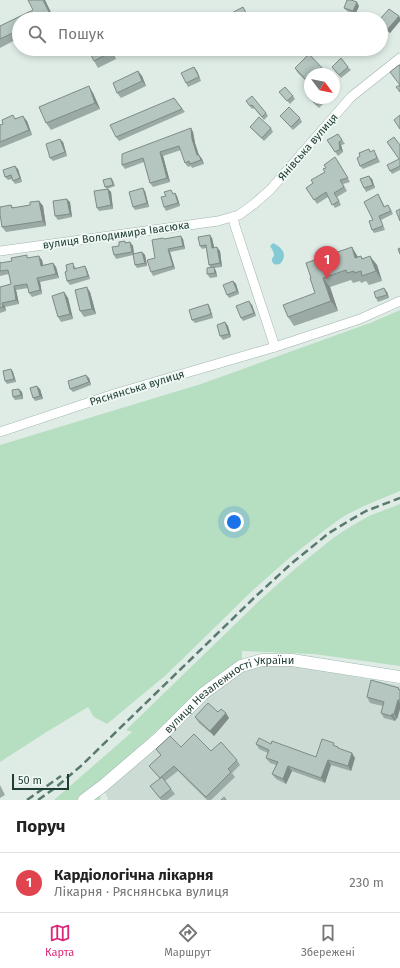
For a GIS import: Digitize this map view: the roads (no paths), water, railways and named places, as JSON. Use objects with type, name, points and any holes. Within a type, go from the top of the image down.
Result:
[{"type":"main road","name":"вулиця Незалежності України","points":[[84,800],[104,785],[160,737],[204,693],[241,666],[262,660],[292,660],[400,677]]},
{"type":"street","name":"Янівська вулиця","points":[[233,217],[239,215],[270,190],[351,97],[400,58]]},
{"type":"street","name":"вулиця Володимира Івасюка","points":[[0,251],[233,217]]},
{"type":"street","points":[[233,217],[234,226],[275,347]]},
{"type":"street","name":"Ряснянська вулиця","points":[[0,432],[114,394],[275,347],[360,319],[400,301]]},
{"type":"water","points":[[273,243],[282,249],[284,255],[284,258],[280,264],[274,264],[272,261],[274,255],[270,246]]},
{"type":"railway","points":[[38,800],[82,765],[292,563],[329,533],[347,522],[366,511],[400,498]]},
{"type":"railway","points":[[27,800],[61,776]]},
{"type":"place","name":"Кардіологічна лікарня","points":[[327,279]]}]
